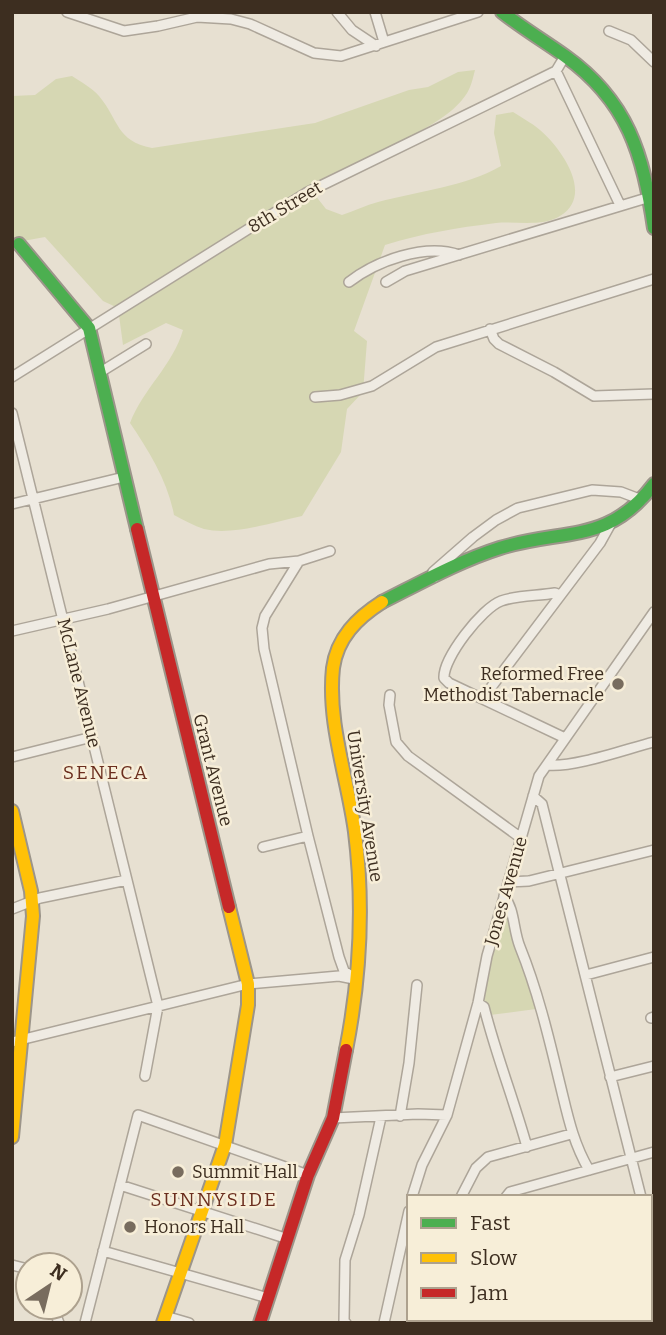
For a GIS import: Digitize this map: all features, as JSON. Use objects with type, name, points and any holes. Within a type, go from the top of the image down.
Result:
[{"type":"street","points":[[67,12],[124,31],[197,17],[231,19],[250,24],[314,53],[328,56],[341,56],[478,12]]},
{"type":"street","points":[[337,12],[352,30],[380,44]]},
{"type":"street","points":[[375,12],[380,44]]},
{"type":"street","points":[[502,12],[565,56],[611,96],[625,117],[635,140],[650,197],[654,228]]},
{"type":"street","points":[[609,31],[631,40],[654,62]]},
{"type":"street","points":[[565,56],[556,71],[620,205]]},
{"type":"street","name":"8th Street","points":[[12,377],[306,193],[556,71]]},
{"type":"street","points":[[386,282],[405,271],[650,197]]},
{"type":"street","name":"Grant Avenue","points":[[19,244],[89,328],[248,984],[248,1005],[225,1145],[164,1319]]},
{"type":"street","points":[[349,282],[372,267],[399,257],[450,252],[459,255]]},
{"type":"street","points":[[314,397],[340,395],[372,386],[436,347],[654,279]]},
{"type":"street","points":[[490,329],[499,344],[594,396],[654,394]]},
{"type":"street","points":[[99,373],[146,344]]},
{"type":"street","name":"McLane Avenue","points":[[12,413],[158,1006],[145,1076]]},
{"type":"street","points":[[12,504],[124,477]]},
{"type":"street","name":"University Avenue","points":[[260,1323],[309,1175],[332,1118],[351,1024],[361,902],[355,832],[332,708],[333,667],[340,645],[349,628],[365,613],[435,577],[497,549],[610,525],[642,500],[653,487]]},
{"type":"street","points":[[435,577],[433,572],[436,568],[496,520],[518,508],[605,489],[642,500]]},
{"type":"street","points":[[483,698],[607,533],[610,525]]},
{"type":"street","points":[[12,631],[269,564],[299,561],[330,551]]},
{"type":"street","points":[[299,561],[265,615],[262,628],[264,649],[308,836],[344,971],[356,979]]},
{"type":"street","points":[[560,595],[555,593],[499,601],[468,631],[447,662],[444,678],[449,683],[565,738]]},
{"type":"street","name":"Jones Avenue","points":[[413,1195],[422,1165],[447,1115],[478,1003],[487,957],[539,776],[654,612]]},
{"type":"street","points":[[390,695],[389,705],[396,743],[408,755],[521,838]]},
{"type":"street","points":[[12,757],[92,737]]},
{"type":"street","points":[[547,765],[555,766],[654,742]]},
{"type":"street","points":[[533,796],[542,804],[640,1195]]},
{"type":"street","points":[[12,813],[33,916],[16,1042],[12,1137]]},
{"type":"street","points":[[264,847],[308,836]]},
{"type":"street","points":[[508,882],[518,883],[560,874],[654,850]]},
{"type":"street","points":[[12,909],[40,898],[127,880]]},
{"type":"street","points":[[504,896],[509,902],[519,945],[538,995],[571,1134],[589,1170]]},
{"type":"street","points":[[586,975],[654,957]]},
{"type":"street","points":[[16,1042],[248,984],[339,976],[356,979]]},
{"type":"street","points":[[400,1116],[409,1063],[417,985]]},
{"type":"street","points":[[478,1003],[484,1007],[527,1147]]},
{"type":"street","points":[[610,1077],[654,1066]]},
{"type":"street","points":[[85,1323],[138,1115],[309,1175]]},
{"type":"street","points":[[332,1118],[447,1115]]},
{"type":"street","points":[[345,1322],[345,1260],[359,1215],[381,1117]]},
{"type":"street","points":[[462,1195],[476,1168],[488,1157],[571,1134]]},
{"type":"street","points":[[507,1195],[654,1152]]},
{"type":"street","points":[[120,1185],[288,1239]]},
{"type":"street","points":[[384,1323],[407,1220]]},
{"type":"street","points":[[103,1251],[268,1298]]},
{"type":"street","points":[[164,1319],[189,1323]]},
{"type":"green space","points":[[475,70],[467,93],[451,111],[417,133],[323,179],[315,195],[326,209],[342,215],[374,203],[457,184],[487,173],[501,166],[494,133],[496,115],[513,112],[540,130],[565,160],[575,184],[575,196],[570,207],[560,216],[546,221],[467,227],[385,245],[354,331],[367,341],[363,392],[347,409],[341,452],[302,516],[253,527],[215,531],[200,528],[174,515],[151,456],[130,423],[142,399],[172,355],[183,330],[166,323],[123,345],[118,308],[103,301],[45,237],[12,243],[12,96],[35,95],[56,79],[72,76],[99,96],[125,135],[140,145],[152,148],[315,123],[409,90],[428,87],[458,72]]},
{"type":"green space","points":[[509,913],[536,1009],[490,1015],[481,1001],[502,917]]},
{"type":"traffic: fast","points":[[502,12],[565,56],[604,91],[629,131],[638,153],[654,228]]},
{"type":"traffic: fast","points":[[19,244],[89,328],[137,529]]},
{"type":"traffic: fast","points":[[382,602],[485,553],[523,542],[602,526],[620,517],[654,484]]},
{"type":"traffic: slow","points":[[346,1050],[355,996],[360,914],[355,832],[335,730],[333,668],[344,638],[364,615],[382,602]]},
{"type":"traffic: slow","points":[[12,811],[31,891],[33,916],[12,1137]]},
{"type":"traffic: slow","points":[[163,1323],[225,1145],[248,1005],[248,984],[229,907]]},
{"type":"traffic: jam","points":[[137,529],[229,907]]},
{"type":"traffic: jam","points":[[260,1323],[308,1175],[333,1118],[346,1050]]},
{"type":"place","name":"Reformed Free Methodist Tabernacle","points":[[618,684]]},
{"type":"place","name":"Summit Hall","points":[[178,1172]]},
{"type":"place","name":"Honors Hall","points":[[130,1227]]},
{"type":"district","name":"SENECA","points":[[106,772]]},
{"type":"district","name":"SUNNYSIDE","points":[[214,1199]]}]
